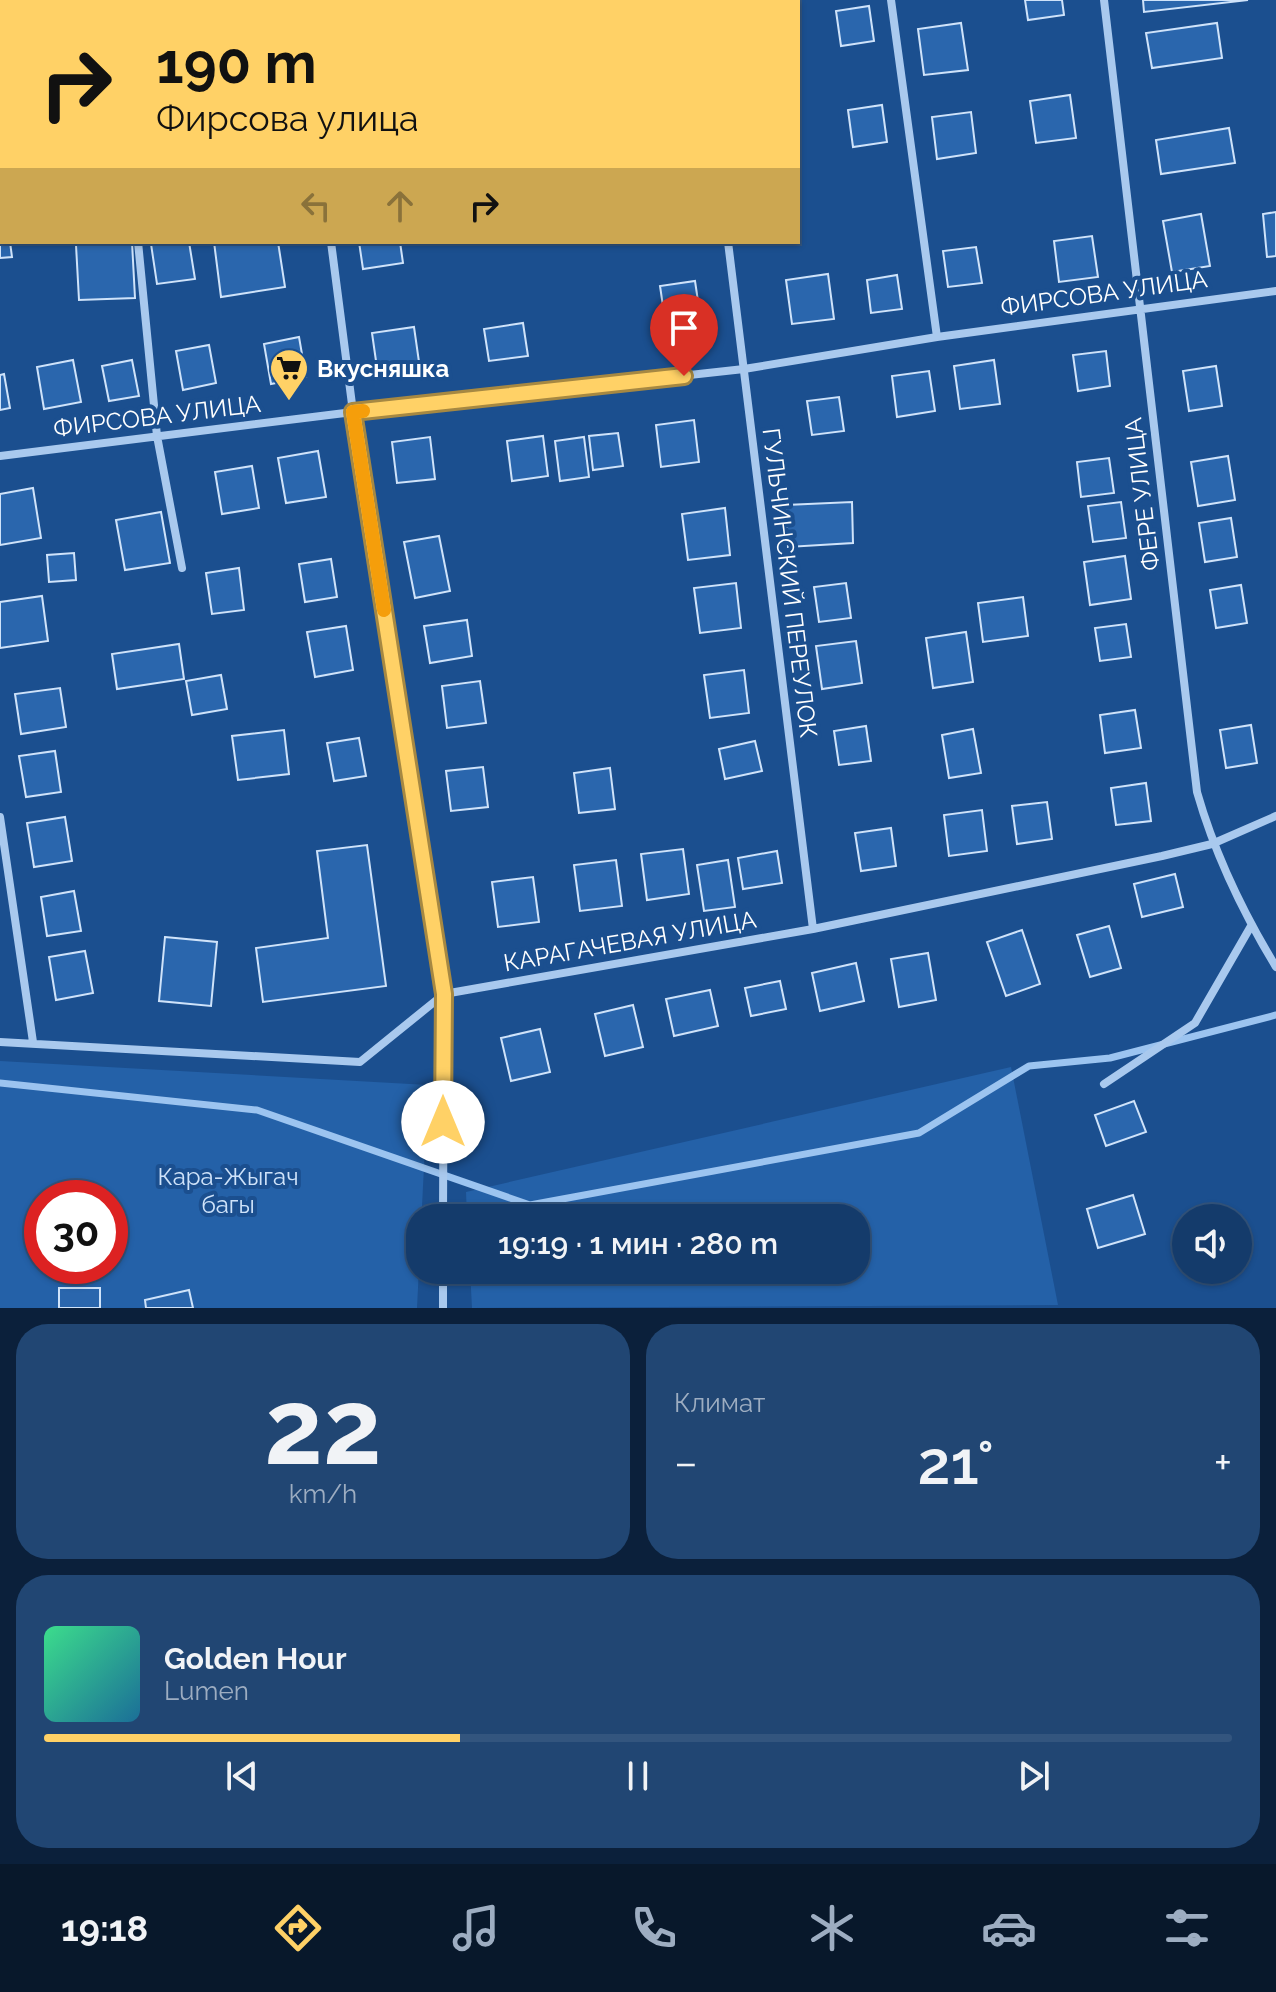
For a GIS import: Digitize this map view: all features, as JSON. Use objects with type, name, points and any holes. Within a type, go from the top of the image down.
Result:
[{"type":"street","points":[[891,0],[937,337]]},
{"type":"street","name":"ФЕРЕ УЛИЦА","points":[[1104,0],[1197,792],[1212,844],[1251,926],[1276,967]]},
{"type":"street","points":[[138,244],[157,436],[182,568]]},
{"type":"street","points":[[331,244],[353,412],[444,994],[443,1204]]},
{"type":"street","name":"ГУЛЬЧИНСКИЙ ПЕРЕУЛОК","points":[[728,244],[813,929]]},
{"type":"street","name":"ФИРСОВА УЛИЦА","points":[[0,456],[353,412],[744,369],[937,337],[1276,291]]},
{"type":"street","name":"КАРАГАЧЕВАЯ УЛИЦА","points":[[0,1042],[360,1062],[444,994],[813,929],[1212,844],[1276,816]]},
{"type":"street","points":[[0,817],[33,1042]]},
{"type":"street","points":[[1104,1084],[1195,1023],[1251,926]]},
{"type":"street","points":[[443,1284],[443,1308]]},
{"type":"green space","name":"Кара-Жыгач багы","points":[[0,1061],[428,1085],[422,1204],[406,1204],[406,1284],[418,1284],[417,1308],[0,1308]]},
{"type":"green space","points":[[1011,1067],[1058,1305],[472,1308],[471,1284],[870,1284],[870,1204],[466,1204],[466,1192]]},
{"type":"building","points":[[1025,0],[1062,0],[1064,15],[1028,20]]},
{"type":"building","points":[[1143,0],[1248,0],[1144,12]]},
{"type":"building","points":[[869,6],[874,41],[841,46],[836,11]]},
{"type":"building","points":[[961,23],[968,70],[924,75],[918,29]]},
{"type":"building","points":[[1217,23],[1222,58],[1152,68],[1146,33]]},
{"type":"building","points":[[1070,95],[1076,138],[1036,143],[1030,101]]},
{"type":"building","points":[[882,105],[887,142],[853,147],[848,110]]},
{"type":"building","points":[[971,112],[976,153],[937,159],[932,117]]},
{"type":"building","points":[[1229,128],[1235,163],[1161,174],[1156,140]]},
{"type":"building","points":[[1276,212],[1276,256],[1267,257],[1263,214]]},
{"type":"building","points":[[1201,214],[1210,266],[1172,272],[1163,221]]},
{"type":"building","points":[[1092,236],[1098,277],[1059,282],[1054,241]]},
{"type":"building","points":[[0,244],[10,244],[12,257],[0,258]]},
{"type":"building","points":[[132,244],[135,298],[79,300],[76,245]]},
{"type":"building","points":[[151,244],[189,244],[195,279],[157,284]]},
{"type":"building","points":[[214,244],[278,244],[285,287],[221,297]]},
{"type":"building","points":[[359,244],[400,244],[403,263],[363,269]]},
{"type":"building","points":[[976,247],[982,283],[948,287],[943,251]]},
{"type":"building","points":[[828,274],[834,319],[792,324],[786,280]]},
{"type":"building","points":[[897,275],[902,309],[871,313],[867,280]]},
{"type":"building","points":[[695,281],[702,328],[667,333],[660,286]]},
{"type":"building","points":[[523,323],[528,356],[489,361],[484,329]]},
{"type":"building","points":[[414,327],[419,362],[377,368],[372,333]]},
{"type":"building","points":[[299,337],[306,377],[271,384],[264,344]]},
{"type":"building","points":[[209,345],[216,383],[183,390],[176,351]]},
{"type":"building","points":[[1106,351],[1110,386],[1078,391],[1073,355]]},
{"type":"building","points":[[73,360],[81,402],[44,409],[37,367]]},
{"type":"building","points":[[132,360],[139,396],[109,401],[102,366]]},
{"type":"building","points":[[994,360],[1000,404],[960,409],[954,366]]},
{"type":"building","points":[[1216,366],[1222,406],[1189,411],[1183,371]]},
{"type":"building","points":[[929,371],[935,411],[897,417],[892,376]]},
{"type":"building","points":[[4,374],[10,408],[0,410],[0,375]]},
{"type":"building","points":[[839,397],[844,431],[812,435],[807,401]]},
{"type":"building","points":[[694,420],[699,462],[661,467],[656,425]]},
{"type":"building","points":[[618,433],[623,466],[593,470],[589,436]]},
{"type":"building","points":[[543,436],[548,476],[512,481],[507,441]]},
{"type":"building","points":[[430,437],[435,479],[397,483],[392,442]]},
{"type":"building","points":[[584,437],[589,477],[560,481],[555,441]]},
{"type":"building","points":[[318,451],[326,497],[286,503],[278,458]]},
{"type":"building","points":[[1228,456],[1235,500],[1198,506],[1191,462]]},
{"type":"building","points":[[1109,458],[1114,493],[1081,497],[1077,462]]},
{"type":"building","points":[[252,466],[259,508],[222,514],[215,472]]},
{"type":"building","points":[[33,488],[41,538],[0,545],[0,494]]},
{"type":"building","points":[[852,502],[853,543],[788,547],[786,505]]},
{"type":"building","points":[[1121,502],[1126,538],[1093,542],[1088,506]]},
{"type":"building","points":[[725,508],[730,555],[688,560],[682,514]]},
{"type":"building","points":[[161,512],[170,563],[125,570],[116,520]]},
{"type":"building","points":[[1231,518],[1237,557],[1205,562],[1199,523]]},
{"type":"building","points":[[439,536],[450,591],[415,598],[404,542]]},
{"type":"building","points":[[74,553],[76,580],[49,582],[47,555]]},
{"type":"building","points":[[1125,556],[1131,599],[1090,605],[1084,562]]},
{"type":"building","points":[[331,559],[337,597],[305,602],[299,564]]},
{"type":"building","points":[[239,568],[244,610],[212,614],[206,573]]},
{"type":"building","points":[[736,583],[741,628],[700,633],[694,588]]},
{"type":"building","points":[[846,583],[851,618],[819,622],[814,587]]},
{"type":"building","points":[[1241,585],[1247,623],[1216,628],[1210,590]]},
{"type":"building","points":[[42,596],[48,641],[0,648],[0,602]]},
{"type":"building","points":[[1023,597],[1028,636],[983,642],[978,603]]},
{"type":"building","points":[[467,620],[472,656],[430,663],[424,626]]},
{"type":"building","points":[[1126,624],[1131,657],[1100,661],[1095,628]]},
{"type":"building","points":[[346,626],[353,670],[315,677],[307,632]]},
{"type":"building","points":[[966,632],[973,682],[933,688],[926,638]]},
{"type":"building","points":[[856,641],[862,683],[822,689],[816,646]]},
{"type":"building","points":[[179,644],[184,679],[117,689],[112,654]]},
{"type":"building","points":[[744,670],[749,713],[710,718],[704,675]]},
{"type":"building","points":[[221,675],[227,709],[192,715],[186,681]]},
{"type":"building","points":[[480,681],[486,723],[447,728],[442,686]]},
{"type":"building","points":[[60,688],[66,727],[21,734],[15,694]]},
{"type":"building","points":[[1135,710],[1141,748],[1105,753],[1100,715]]},
{"type":"building","points":[[1251,725],[1257,763],[1226,768],[1220,730]]},
{"type":"building","points":[[866,726],[871,761],[839,765],[834,731]]},
{"type":"building","points":[[973,729],[981,773],[949,778],[942,735]]},
{"type":"building","points":[[284,730],[289,774],[238,780],[232,736]]},
{"type":"building","points":[[359,738],[366,776],[334,781],[327,743]]},
{"type":"building","points":[[755,741],[762,771],[725,779],[719,749]]},
{"type":"building","points":[[55,751],[61,792],[26,797],[19,756]]},
{"type":"building","points":[[483,767],[488,807],[451,811],[446,771]]},
{"type":"building","points":[[610,768],[615,809],[579,813],[574,773]]},
{"type":"building","points":[[1146,783],[1151,821],[1116,825],[1111,788]]},
{"type":"building","points":[[1047,802],[1052,839],[1017,844],[1012,806]]},
{"type":"building","points":[[982,810],[987,851],[949,856],[944,815]]},
{"type":"building","points":[[65,817],[72,861],[34,867],[27,823]]},
{"type":"building","points":[[891,828],[896,866],[861,871],[855,833]]},
{"type":"building","points":[[367,845],[386,986],[263,1002],[256,948],[328,938],[317,851]]},
{"type":"building","points":[[683,849],[689,894],[647,900],[641,854]]},
{"type":"building","points":[[777,851],[782,883],[743,889],[738,858]]},
{"type":"building","points":[[616,860],[622,906],[580,911],[574,865]]},
{"type":"building","points":[[728,860],[735,907],[704,911],[697,865]]},
{"type":"building","points":[[1175,874],[1183,907],[1142,917],[1134,884]]},
{"type":"building","points":[[533,877],[539,922],[498,927],[492,882]]},
{"type":"building","points":[[74,891],[81,931],[47,936],[41,897]]},
{"type":"building","points":[[1109,926],[1121,968],[1090,977],[1077,935]]},
{"type":"building","points":[[1022,930],[1040,984],[1006,996],[987,942]]},
{"type":"building","points":[[165,937],[217,942],[211,1006],[159,1001]]},
{"type":"building","points":[[85,951],[93,993],[56,1000],[49,957]]},
{"type":"building","points":[[928,953],[936,1000],[899,1007],[891,959]]},
{"type":"building","points":[[856,963],[864,1001],[820,1011],[812,973]]},
{"type":"building","points":[[780,981],[786,1009],[751,1016],[745,988]]},
{"type":"building","points":[[710,990],[718,1026],[674,1036],[666,999]]},
{"type":"building","points":[[633,1005],[643,1047],[605,1056],[595,1014]]},
{"type":"building","points":[[540,1029],[550,1072],[511,1081],[501,1038]]},
{"type":"building","points":[[1134,1101],[1146,1132],[1106,1146],[1095,1115]]},
{"type":"building","points":[[1133,1195],[1145,1234],[1098,1248],[1087,1209]]},
{"type":"building","points":[[59,1288],[100,1288],[100,1308],[59,1308]]},
{"type":"building","points":[[189,1290],[193,1308],[146,1308],[145,1300]]},
{"type":"waterway","points":[[0,1083],[257,1110],[530,1205],[919,1133],[1029,1066],[1110,1058],[1276,1015]]},
{"type":"slow traffic","points":[[363,411],[353,412],[384,610]]},
{"type":"place","name":"Вкусняшка","points":[[289,402]]},
{"type":"route","points":[[443,1122],[444,994],[353,412],[684,376]]}]
